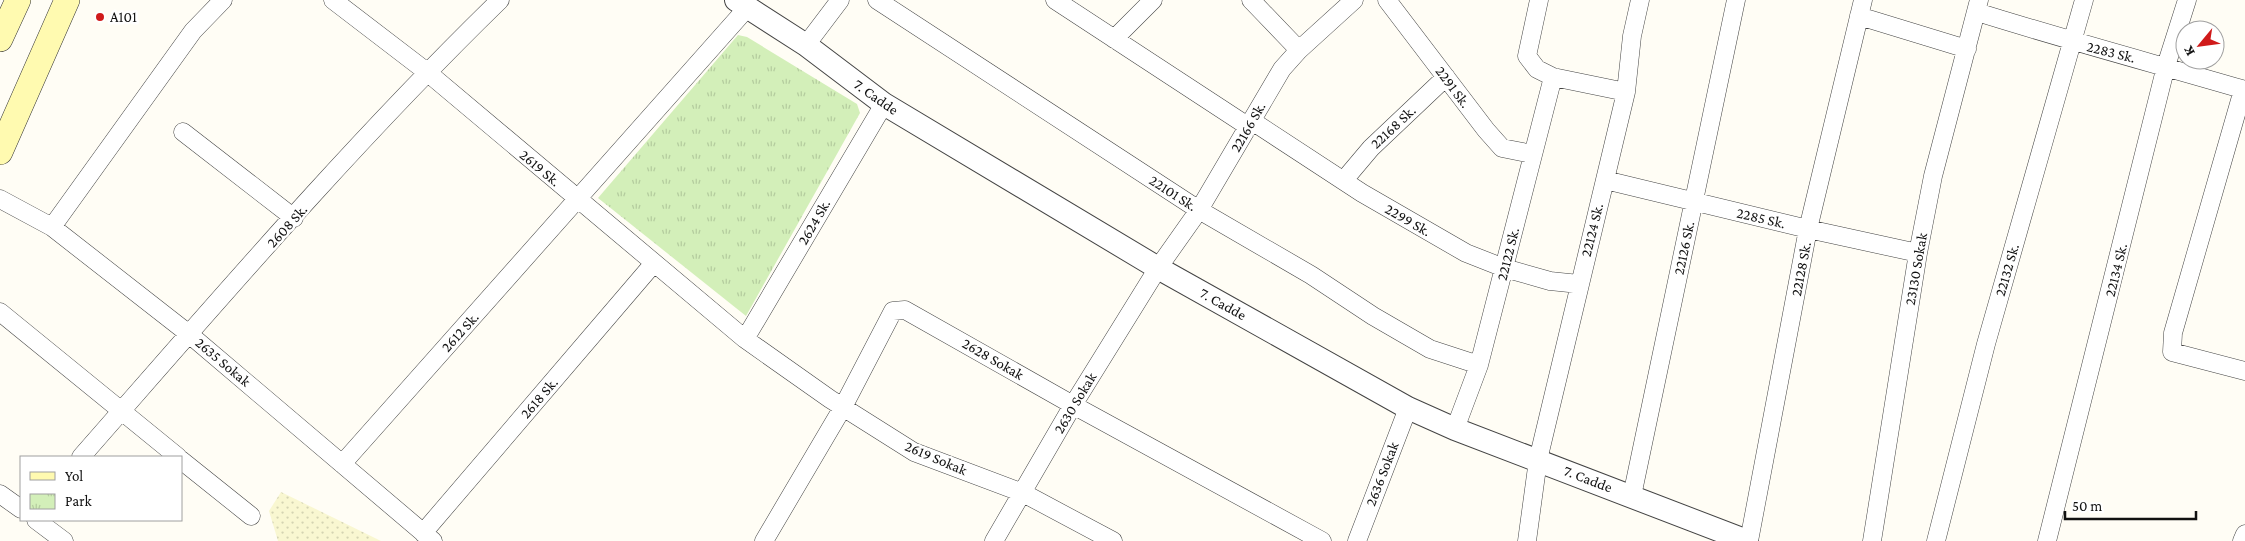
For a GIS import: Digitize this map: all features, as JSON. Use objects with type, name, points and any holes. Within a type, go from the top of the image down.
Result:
[{"type":"main road","points":[[0,39],[18,0]]},
{"type":"main road","points":[[0,152],[66,0]]},
{"type":"street","points":[[52,228],[193,31],[223,0]]},
{"type":"street","name":"2619 Sk.","points":[[333,0],[427,72],[745,339]]},
{"type":"street","name":"2608 Sk.","points":[[81,456],[427,72],[500,0]]},
{"type":"street","points":[[806,45],[840,0]]},
{"type":"street","name":"22101 Sk.","points":[[877,0],[1199,210],[1311,275],[1373,316],[1430,349],[1479,365]]},
{"type":"street","name":"2299 Sk.","points":[[1055,0],[1114,39],[1344,180],[1362,193],[1466,253],[1504,268],[1550,280],[1579,284]]},
{"type":"street","points":[[1114,39],[1153,0]]},
{"type":"street","points":[[1251,0],[1299,50]]},
{"type":"street","name":"22166 Sk.","points":[[1158,268],[1199,210],[1282,69],[1299,50],[1354,0]]},
{"type":"street","name":"2291 Sk.","points":[[1387,0],[1502,148],[1532,154]]},
{"type":"street","points":[[1538,0],[1527,56],[1537,69],[1554,77],[1626,92]]},
{"type":"street","name":"22124 Sk.","points":[[1532,540],[1538,460],[1626,92],[1632,36],[1640,0]]},
{"type":"street","name":"22126 Sk.","points":[[1632,496],[1736,0]]},
{"type":"street","name":"22132 Sk.","points":[[1936,541],[1986,344],[2084,0]]},
{"type":"street","name":"22134 Sk.","points":[[2047,541],[2166,66],[2187,0]]},
{"type":"street","name":"7. Cadde","points":[[741,4],[806,45],[884,104],[1158,268],[1408,408],[1456,429],[1748,541]]},
{"type":"street","name":"2612 Sk.","points":[[342,464],[578,200],[741,4]]},
{"type":"street","name":"2283 Sk.","points":[[1978,6],[2072,42],[2166,66],[2244,90]]},
{"type":"street","name":"23130 Sokak","points":[[1872,541],[1918,253],[1933,176],[1978,6]]},
{"type":"street","points":[[1861,8],[1967,49]]},
{"type":"street","name":"22128 Sk.","points":[[1748,541],[1808,229],[1861,8]]},
{"type":"street","name":"22122 Sk.","points":[[1456,429],[1479,365],[1532,154],[1554,77]]},
{"type":"street","name":"22168 Sk.","points":[[1344,180],[1371,148],[1446,78]]},
{"type":"street","points":[[2244,90],[2173,333],[2172,352],[2245,371]]},
{"type":"street","name":"2624 Sk.","points":[[745,339],[884,104]]},
{"type":"street","points":[[183,132],[294,218]]},
{"type":"street","name":"2285 Sk.","points":[[1605,180],[1808,229],[1918,253]]},
{"type":"street","name":"2635 Sokak","points":[[0,199],[52,228],[189,334],[428,537]]},
{"type":"street","name":"2618 Sk.","points":[[428,537],[654,263]]},
{"type":"street","name":"2630 Sokak","points":[[994,541],[1073,405],[1158,268]]},
{"type":"street","name":"2628 Sokak","points":[[764,541],[844,407],[892,311],[905,310],[1073,405],[1322,541]]},
{"type":"street","points":[[0,312],[177,456]]},
{"type":"street","name":"2619 Sokak","points":[[745,339],[844,407],[914,452],[1022,493],[1112,541]]},
{"type":"street","name":"2636 Sokak","points":[[1357,541],[1408,408]]},
{"type":"street","points":[[182,461],[250,516]]},
{"type":"street","points":[[0,494],[20,508]]},
{"type":"street","points":[[37,521],[64,541]]},
{"type":"street","points":[[2242,541],[2245,534]]},
{"type":"shaded area","points":[[281,492],[381,541],[278,541],[269,511]]},
{"type":"green space","points":[[738,35],[747,37],[857,104],[860,113],[746,316],[598,198]]},
{"type":"place","name":"A101","points":[[100,17]]}]
